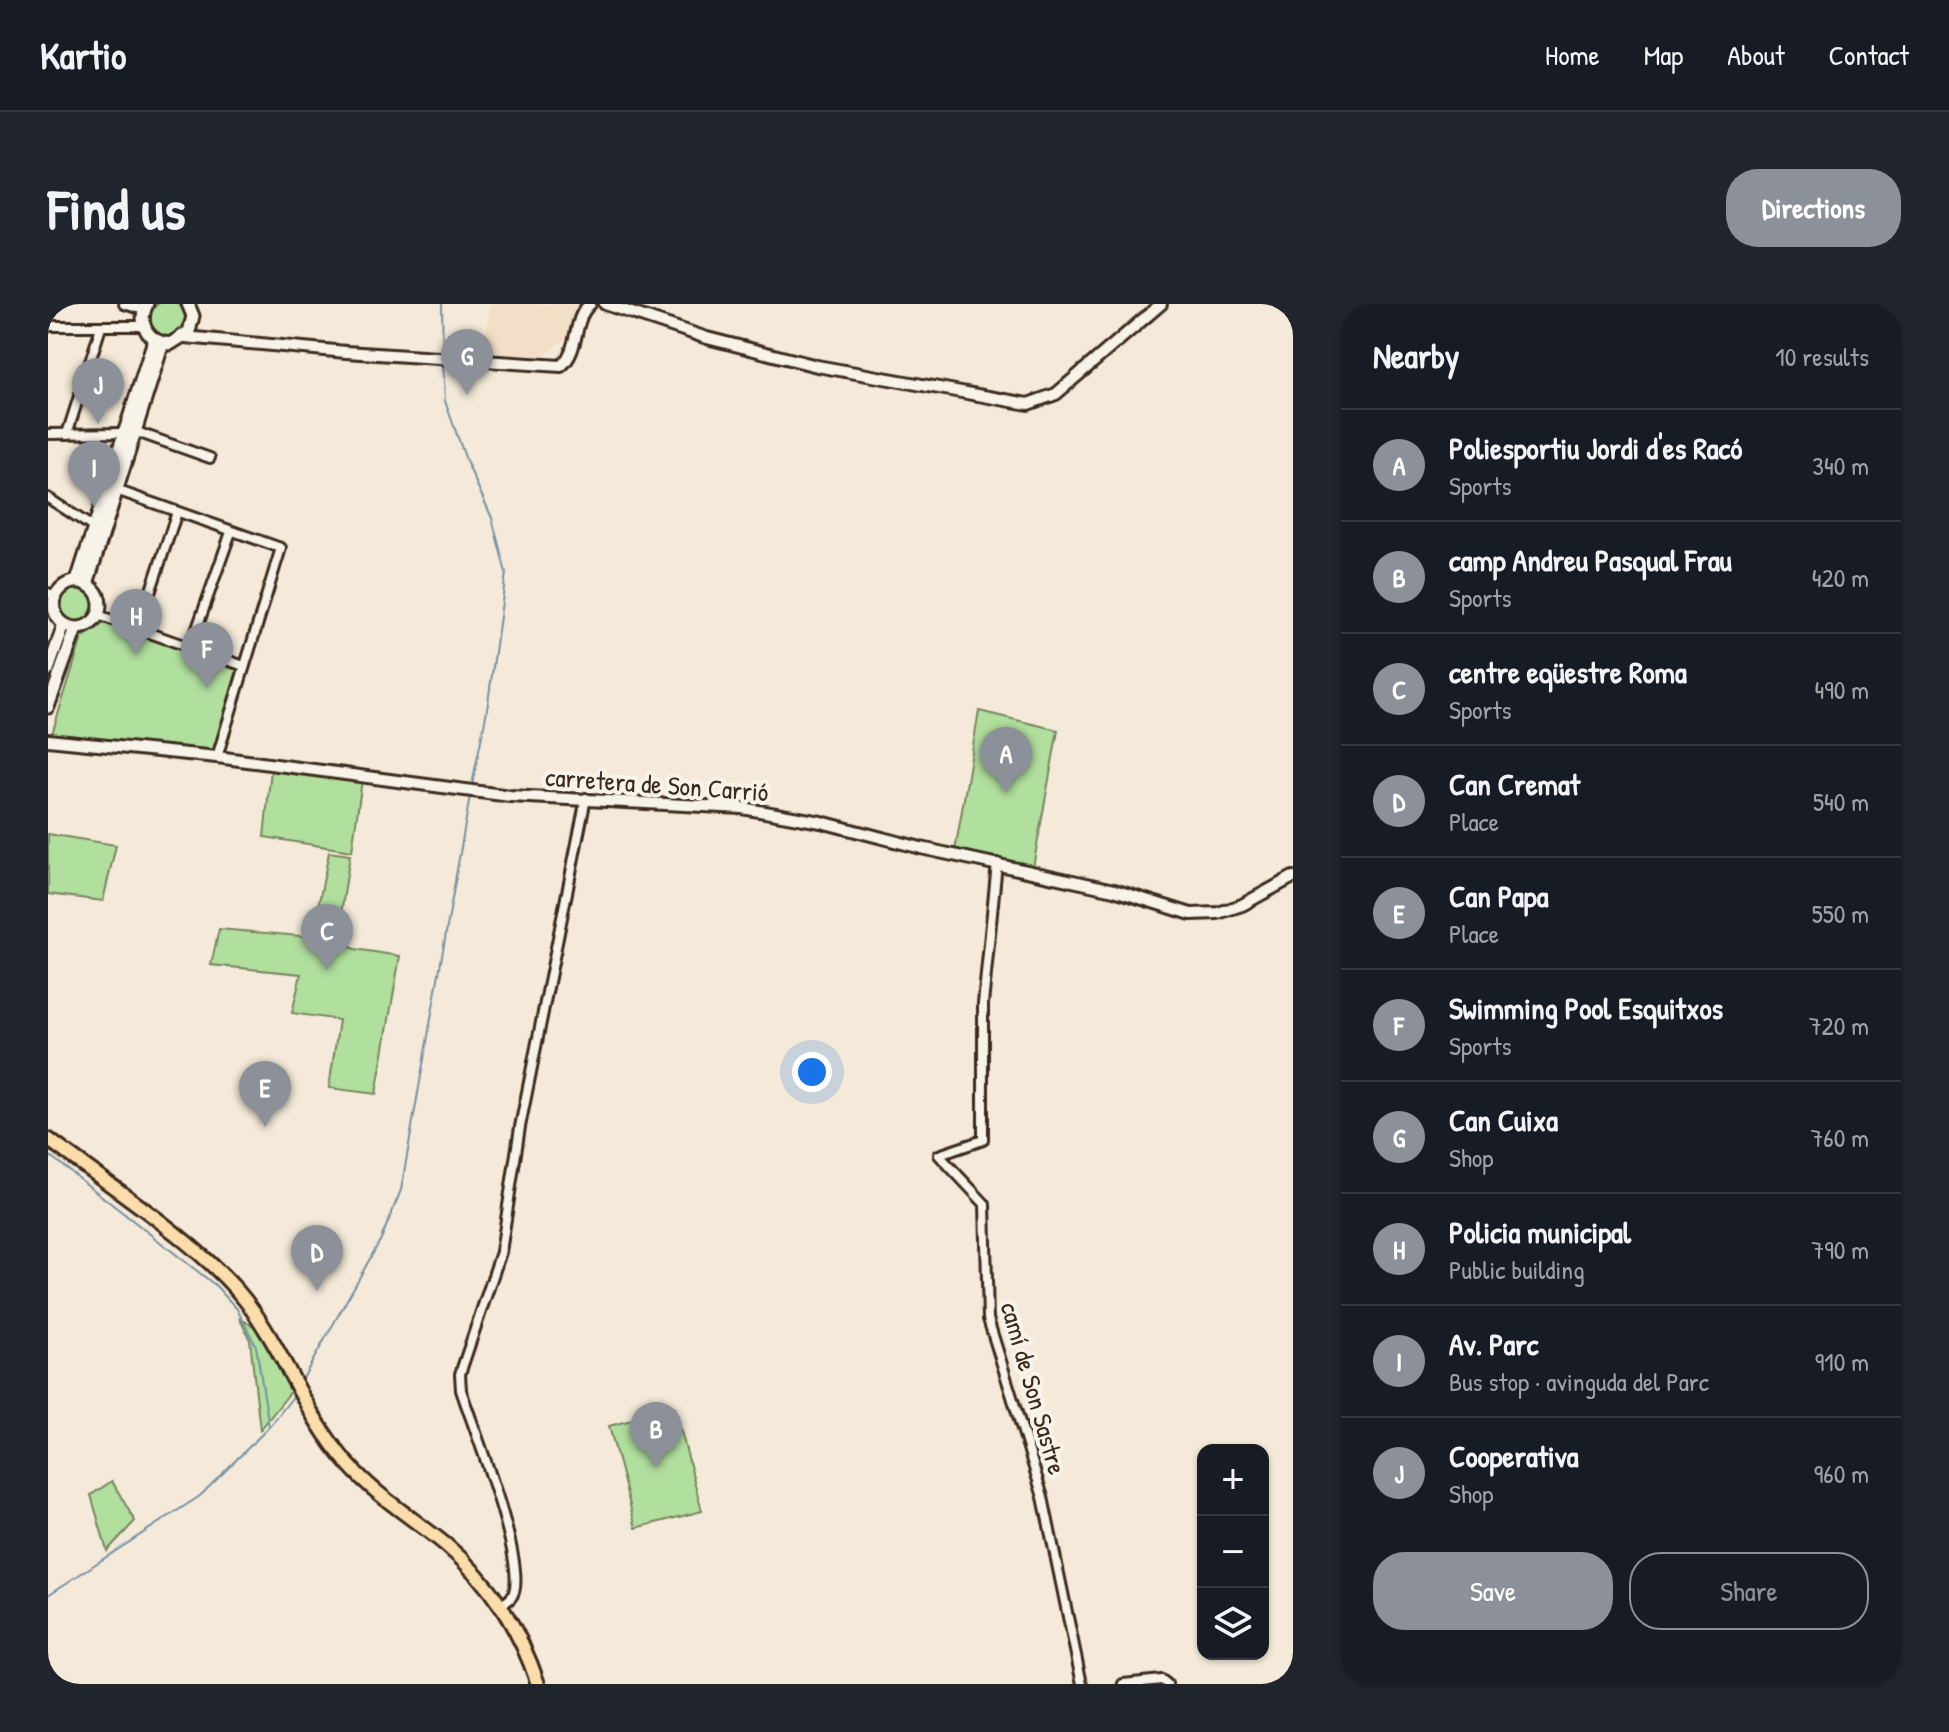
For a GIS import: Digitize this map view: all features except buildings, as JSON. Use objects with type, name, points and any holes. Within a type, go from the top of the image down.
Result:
[{"type":"main road","points":[[158,341],[185,337],[192,325],[188,304]]},
{"type":"main road","points":[[145,307],[144,326],[158,341]]},
{"type":"main road","points":[[82,582],[94,528],[158,341]]},
{"type":"main road","points":[[82,582],[116,490],[129,432]]},
{"type":"main road","points":[[82,582],[99,596],[98,615],[85,627],[70,627],[56,616],[51,595],[63,586],[82,582]]},
{"type":"main road","points":[[48,669],[70,627]]},
{"type":"main road","points":[[48,707],[70,627]]},
{"type":"main road","points":[[48,1139],[226,1280],[262,1324],[310,1411],[338,1452],[365,1481],[469,1566],[501,1605],[522,1641],[538,1684]]},
{"type":"street","points":[[48,317],[52,304]]},
{"type":"street","points":[[124,304],[145,307]]},
{"type":"street","points":[[605,304],[707,338],[817,366],[1028,404],[1056,394],[1161,304]]},
{"type":"street","points":[[185,337],[561,366],[569,359],[588,305]]},
{"type":"street","points":[[192,325],[204,340]]},
{"type":"street","points":[[48,326],[144,326]]},
{"type":"street","points":[[67,434],[101,327]]},
{"type":"street","points":[[48,434],[129,432],[210,458]]},
{"type":"street","points":[[116,490],[281,548],[217,757]]},
{"type":"street","points":[[48,498],[94,528]]},
{"type":"street","points":[[138,629],[177,512]]},
{"type":"street","points":[[190,648],[231,532]]},
{"type":"street","points":[[98,615],[244,666]]},
{"type":"street","name":"carretera de Son Carrió","points":[[48,740],[217,757],[510,796],[742,808],[821,822],[1114,890],[1191,914],[1218,913],[1242,905],[1293,877]]},
{"type":"street","points":[[501,1605],[515,1591],[516,1574],[506,1530],[461,1390],[460,1374],[501,1252],[520,1127],[586,798]]},
{"type":"street","name":"camí de Son Sastre","points":[[997,863],[983,1004],[983,1140],[939,1155],[985,1204],[988,1319],[1043,1497],[1082,1684]]},
{"type":"street","points":[[1123,1684],[1162,1680],[1167,1684]]},
{"type":"shaded area","points":[[491,304],[578,304],[570,335],[543,357],[482,352]]},
{"type":"green space","points":[[168,301],[181,307],[187,320],[181,333],[168,339],[155,333],[149,320],[155,307]]},
{"type":"green space","points":[[77,587],[90,592],[95,605],[90,618],[77,623],[64,618],[59,605],[64,592]]},
{"type":"green space","points":[[105,623],[237,670],[212,754],[51,737],[82,638]]},
{"type":"green space","points":[[979,711],[1058,730],[1033,867],[955,851]]},
{"type":"green space","points":[[271,769],[362,780],[352,851],[264,837]]},
{"type":"green space","points":[[48,834],[116,845],[103,901],[48,894]]},
{"type":"green space","points":[[329,852],[350,855],[337,940],[355,949],[400,956],[376,1094],[329,1088],[339,1020],[292,1013],[301,974],[211,965],[219,929],[312,937]]},
{"type":"green space","points":[[240,1319],[254,1326],[292,1390],[260,1430],[250,1340]]},
{"type":"green space","points":[[675,1408],[702,1511],[636,1528],[609,1426]]},
{"type":"green space","points":[[112,1481],[135,1521],[107,1551],[91,1495]]},
{"type":"waterway","points":[[442,304],[443,355]]},
{"type":"waterway","points":[[443,362],[445,401],[467,463],[492,518],[506,573],[487,710],[472,785]]},
{"type":"waterway","points":[[302,1380],[381,1239],[401,1190],[470,796]]},
{"type":"waterway","points":[[48,1154],[215,1285],[237,1309],[256,1346],[269,1427],[200,1496],[48,1595]]},
{"type":"waterway","points":[[270,1426],[295,1394]]},
{"type":"place","name":"Can Cuixa","points":[[467,395]]},
{"type":"place","name":"Cooperativa","points":[[98,424]]},
{"type":"place","name":"Av. Parc","points":[[94,507]]},
{"type":"place","name":"Policia municipal","points":[[136,655]]},
{"type":"place","name":"Swimming Pool Esquitxos","points":[[207,688]]},
{"type":"place","name":"Poliesportiu Jordi d'es Racó","points":[[1006,793]]},
{"type":"place","name":"centre eqüestre Roma","points":[[327,970]]},
{"type":"place","name":"Can Papa","points":[[265,1127]]},
{"type":"place","name":"Can Cremat","points":[[317,1291]]},
{"type":"place","name":"camp Andreu Pasqual Frau","points":[[656,1468]]}]
